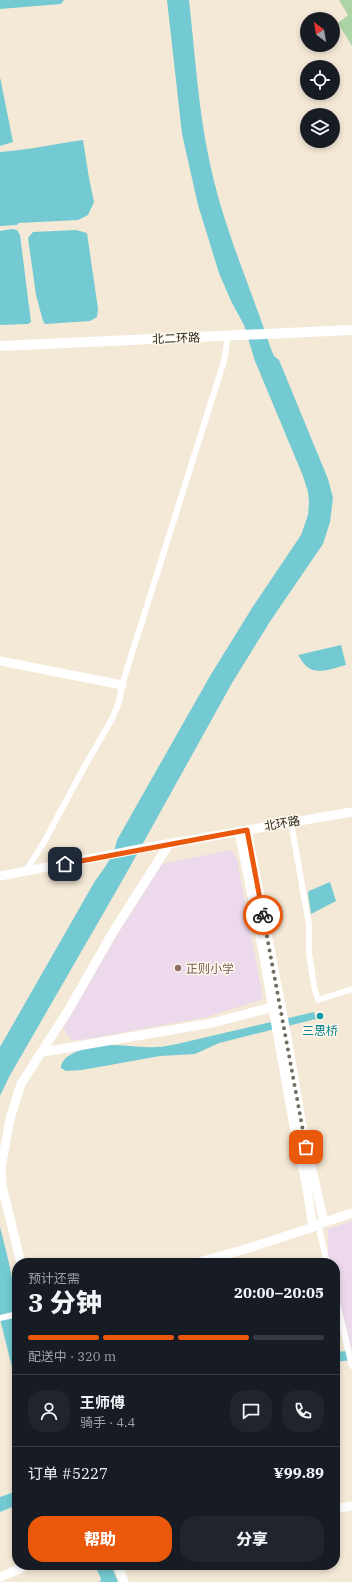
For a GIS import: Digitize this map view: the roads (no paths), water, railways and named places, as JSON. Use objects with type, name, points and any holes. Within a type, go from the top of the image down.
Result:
[{"type":"main road","name":"北二环路","points":[[0,352],[233,340],[352,330]]},
{"type":"main road","name":"北二环路","points":[[274,337],[352,337]]},
{"type":"main road","name":"北二环路","points":[[0,346],[233,340]]},
{"type":"street","points":[[26,871],[44,842],[112,719],[119,702],[122,685],[224,361],[233,340]]},
{"type":"street","points":[[0,661],[122,685]]},
{"type":"street","name":"北环路","points":[[0,876],[155,846],[352,812]]},
{"type":"street","points":[[291,822],[309,925],[309,953],[314,986],[318,1000],[352,989]]},
{"type":"street","points":[[243,830],[283,1038],[297,1143],[326,1258]]},
{"type":"street","points":[[20,1258],[2,1186],[1,1168],[10,1119],[21,1084],[43,1052],[113,932],[168,844]]},
{"type":"street","points":[[43,1052],[212,1023],[277,1006]]},
{"type":"street","points":[[213,1258],[246,1249],[352,1213]]},
{"type":"street","points":[[340,1314],[352,1366]]},
{"type":"street","points":[[0,1318],[12,1315]]},
{"type":"street","points":[[340,1508],[352,1506]]},
{"type":"street","points":[[0,1577],[17,1570]]},
{"type":"street","points":[[120,1570],[124,1582]]},
{"type":"water","points":[[0,0],[64,0],[61,4],[0,9]]},
{"type":"water","points":[[167,0],[189,0],[202,120],[209,159],[221,207],[271,349],[274,356],[279,360],[328,479],[333,498],[330,522],[323,544],[271,620],[232,683],[122,881],[9,1077],[0,1096],[0,1047],[95,881],[109,861],[117,840],[210,676],[252,608],[301,535],[308,515],[308,492],[303,476],[255,361],[244,325],[231,301],[219,273],[198,205],[182,134]]},
{"type":"water","points":[[0,77],[13,142],[0,146]]},
{"type":"water","points":[[83,140],[94,202],[88,215],[78,220],[19,223],[17,225],[0,226],[0,152]]},
{"type":"water","points":[[12,229],[17,230],[20,235],[31,322],[28,324],[0,325],[0,231]]},
{"type":"water","points":[[76,230],[87,233],[98,309],[97,317],[90,321],[45,324],[36,295],[28,238],[33,232]]},
{"type":"water","points":[[341,645],[346,665],[331,669],[320,671],[310,669],[298,655]]},
{"type":"water","points":[[330,882],[336,901],[311,914],[309,891]]},
{"type":"water","points":[[314,1012],[316,1019],[219,1043],[195,1054],[160,1056],[82,1070],[66,1071],[61,1068],[62,1062],[73,1053],[96,1046],[115,1045],[159,1047]]},
{"type":"water","points":[[0,1227],[12,1279],[12,1367],[0,1319]]},
{"type":"water","points":[[340,1352],[352,1352],[352,1360],[340,1361]]},
{"type":"water","points":[[12,1493],[12,1507],[0,1512],[0,1497]]},
{"type":"water","points":[[97,1570],[113,1570],[118,1582],[100,1582],[101,1579]]},
{"type":"place","name":"正则小学","points":[[178,968]]},
{"type":"place","name":"三思桥","points":[[320,1016]]}]
